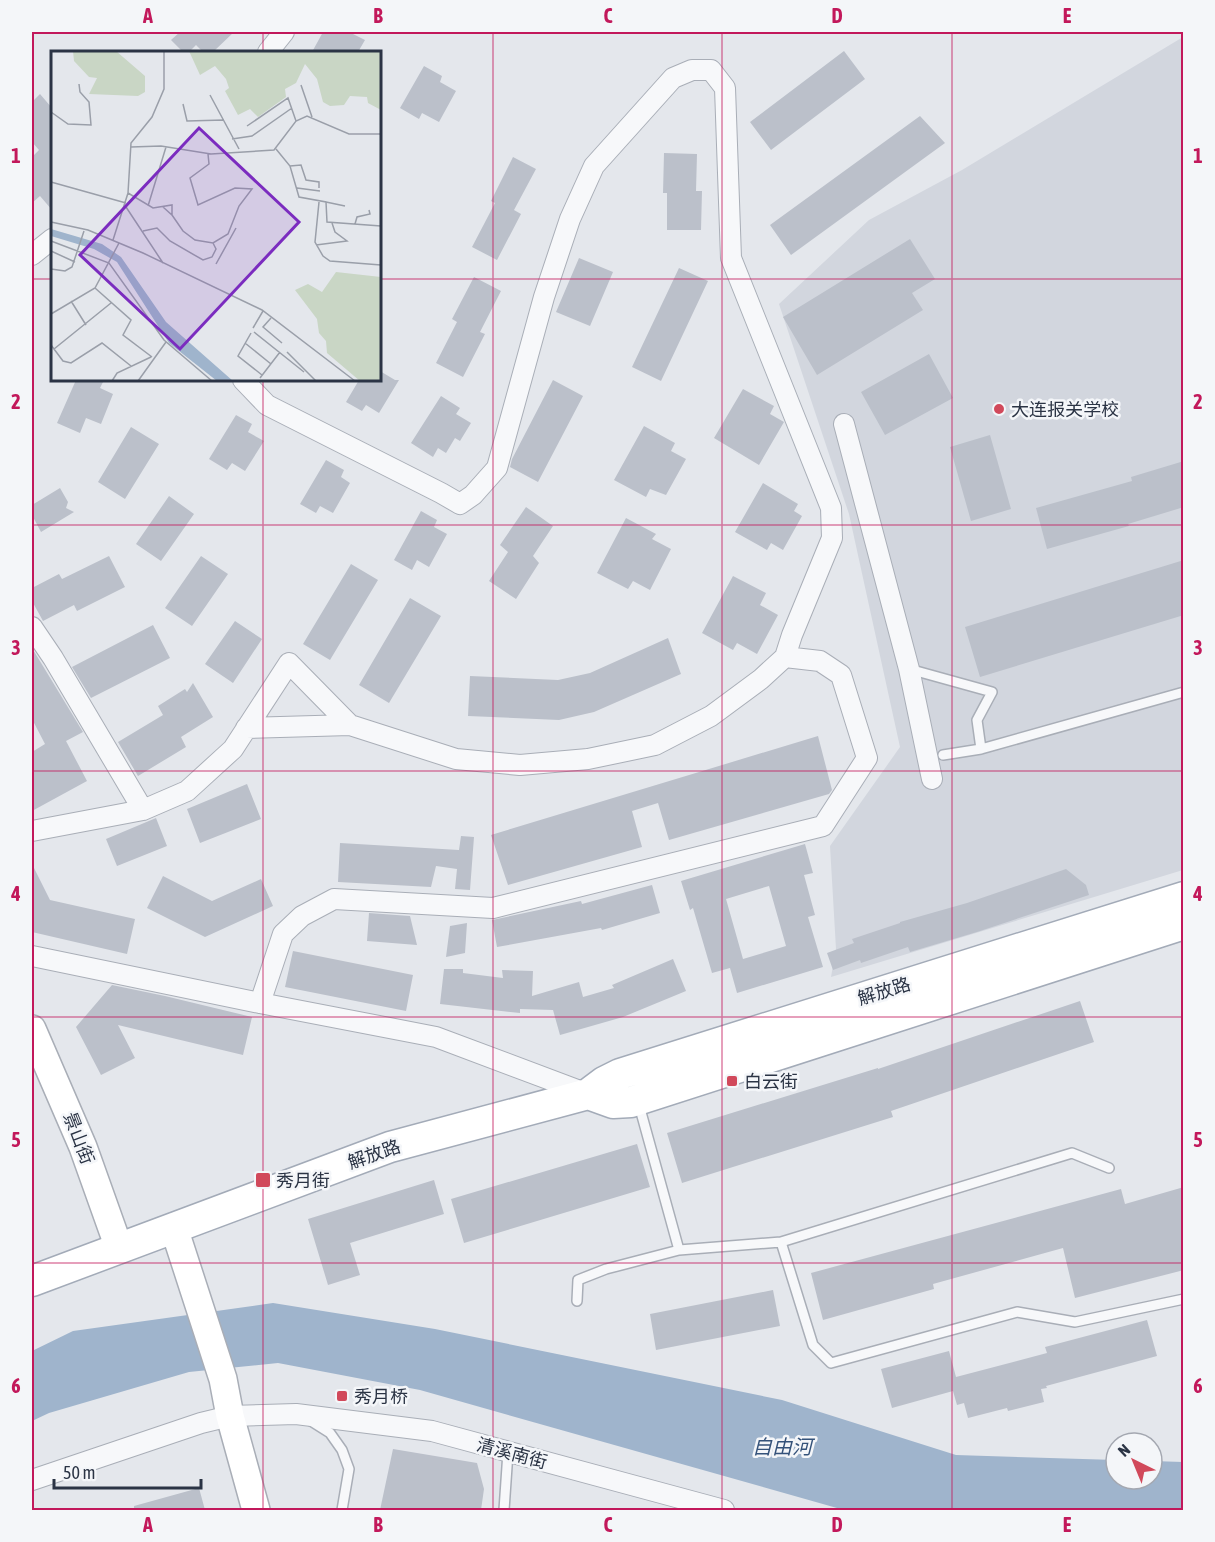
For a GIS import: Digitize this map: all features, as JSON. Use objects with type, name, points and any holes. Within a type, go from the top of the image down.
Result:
[{"type":"main road","name":"解放路","points":[[32,1281],[390,1147],[588,1094],[620,1074],[1184,897]]},
{"type":"main road","name":"解放路","points":[[588,1094],[613,1103],[631,1102],[1184,924]]},
{"type":"street","points":[[269,51],[284,32]]},
{"type":"street","points":[[244,381],[267,405],[460,504],[473,495],[497,468],[544,297],[570,219],[594,166],[673,78],[692,70],[711,70],[724,88],[731,258],[831,508],[832,538],[785,657],[761,679],[711,716],[655,745],[588,759],[520,765],[456,759],[350,725],[246,728]]},
{"type":"street","points":[[32,255],[51,240]]},
{"type":"street","points":[[844,424],[909,669],[932,779]]},
{"type":"street","points":[[32,627],[53,658],[143,810]]},
{"type":"street","points":[[260,1003],[283,934],[302,916],[334,899],[493,908],[823,826],[867,758],[842,675],[820,661],[785,657]]},
{"type":"street","points":[[32,831],[143,810],[187,791],[233,748],[289,663],[350,725]]},
{"type":"street","points":[[32,956],[436,1037],[588,1094]]},
{"type":"street","name":"景山街","points":[[32,1029],[69,1111],[119,1248]]},
{"type":"street","points":[[174,1228],[223,1379],[230,1416],[256,1510]]},
{"type":"street","name":"清溪南街","points":[[32,1480],[230,1416],[296,1414],[432,1431],[724,1510]]},
{"type":"lane","points":[[909,669],[992,692],[977,720],[981,749]]},
{"type":"lane","points":[[943,755],[981,749],[1184,692]]},
{"type":"lane","points":[[637,1100],[679,1250]]},
{"type":"lane","points":[[577,1300],[578,1280],[606,1269],[679,1250],[781,1242],[1072,1153],[1109,1168]]},
{"type":"lane","points":[[781,1242],[813,1345],[831,1363],[1017,1312],[1075,1322],[1184,1299]]},
{"type":"lane","points":[[296,1414],[330,1433],[342,1450],[349,1469],[342,1510]]},
{"type":"lane","points":[[504,1510],[508,1452]]},
{"type":"shaded area","name":"大连报关学校","points":[[1183,37],[1183,870],[831,977],[836,949],[830,846],[900,747],[849,514],[779,304],[869,220],[962,170]]},
{"type":"water","name":"自由河","points":[[273,1303],[435,1329],[782,1400],[956,1455],[1104,1460],[1104,1491],[1164,1491],[1164,1461],[1183,1462],[1183,1510],[844,1510],[420,1390],[278,1363],[189,1372],[49,1413],[32,1421],[32,1351],[73,1331]]},
{"type":"building","points":[[180,32],[234,32],[214,51],[202,51],[196,45],[190,51],[182,51],[171,40]]},
{"type":"building","points":[[323,32],[349,32],[365,40],[359,51],[313,51]]},
{"type":"building","points":[[844,51],[865,79],[771,150],[750,122]]},
{"type":"building","points":[[424,66],[442,76],[440,82],[456,91],[439,122],[422,113],[419,119],[400,108]]},
{"type":"building","points":[[40,94],[51,107],[51,209],[40,196],[32,203],[32,157],[39,150],[32,142],[32,102]]},
{"type":"building","points":[[920,116],[945,143],[791,255],[770,225]]},
{"type":"building","points":[[664,153],[697,154],[696,191],[702,191],[701,230],[667,230],[667,193],[663,193]]},
{"type":"building","points":[[513,157],[536,169],[514,210],[521,214],[497,260],[472,247],[495,203],[491,201]]},
{"type":"building","points":[[910,239],[935,279],[912,293],[923,310],[817,375],[783,317]]},
{"type":"building","points":[[579,258],[613,272],[590,326],[556,312]]},
{"type":"building","points":[[679,268],[708,281],[661,381],[632,367]]},
{"type":"building","points":[[474,277],[501,291],[480,332],[485,334],[463,377],[436,363],[457,322],[452,319]]},
{"type":"building","points":[[929,354],[953,398],[885,435],[861,392]]},
{"type":"building","points":[[381,372],[399,380],[379,413],[366,405],[362,411],[346,402],[358,381],[381,381]]},
{"type":"building","points":[[553,380],[583,396],[538,482],[510,467]]},
{"type":"building","points":[[76,381],[104,381],[100,388],[113,394],[101,424],[86,418],[80,433],[57,423]]},
{"type":"building","points":[[743,389],[774,406],[770,414],[784,422],[759,465],[714,438]]},
{"type":"building","points":[[441,396],[460,408],[456,414],[471,423],[460,441],[455,438],[446,453],[438,448],[433,457],[411,443]]},
{"type":"building","points":[[236,415],[252,424],[248,432],[264,441],[245,471],[232,463],[227,470],[209,459]]},
{"type":"building","points":[[644,426],[675,443],[671,451],[686,459],[666,495],[650,489],[646,497],[614,480]]},
{"type":"building","points":[[131,427],[159,444],[125,499],[98,482]]},
{"type":"building","points":[[990,435],[1011,509],[971,521],[950,447]]},
{"type":"building","points":[[326,460],[344,470],[341,477],[350,483],[333,513],[320,506],[316,513],[300,504]]},
{"type":"building","points":[[1184,461],[1184,507],[1128,524],[1129,526],[1047,549],[1036,508],[1132,481],[1131,477]]},
{"type":"building","points":[[763,483],[798,504],[794,511],[802,516],[783,550],[771,543],[767,550],[735,532]]},
{"type":"building","points":[[60,488],[68,502],[66,508],[74,512],[41,532],[32,515],[32,505]]},
{"type":"building","points":[[169,496],[194,514],[161,561],[136,544]]},
{"type":"building","points":[[526,507],[553,526],[533,556],[539,563],[516,599],[489,581],[508,552],[500,545]]},
{"type":"building","points":[[421,511],[437,520],[434,527],[447,534],[429,567],[417,560],[412,570],[394,560]]},
{"type":"building","points":[[626,518],[656,534],[652,539],[671,549],[650,590],[633,581],[628,589],[597,573]]},
{"type":"building","points":[[109,556],[125,587],[77,611],[74,605],[43,621],[32,601],[32,588],[59,574],[62,579]]},
{"type":"building","points":[[201,556],[228,574],[192,626],[165,608]]},
{"type":"building","points":[[1184,560],[1184,615],[980,677],[965,627]]},
{"type":"building","points":[[351,564],[378,580],[330,660],[303,644]]},
{"type":"building","points":[[733,576],[766,593],[760,605],[778,615],[757,654],[737,643],[733,650],[702,633]]},
{"type":"building","points":[[410,598],[441,616],[389,703],[359,685]]},
{"type":"building","points":[[235,621],[262,639],[233,683],[205,664]]},
{"type":"building","points":[[153,625],[170,658],[91,698],[72,667]]},
{"type":"building","points":[[668,638],[681,674],[594,712],[559,720],[468,716],[470,676],[558,680],[590,673]]},
{"type":"building","points":[[32,648],[83,732],[66,741],[87,781],[32,811],[32,752],[45,744],[32,719]]},
{"type":"building","points":[[193,683],[213,717],[181,737],[186,747],[138,776],[118,742],[163,715],[158,706],[185,689],[187,692]]},
{"type":"building","points":[[818,736],[832,790],[829,794],[669,840],[658,803],[632,811],[642,847],[508,885],[491,835]]},
{"type":"building","points":[[247,784],[261,819],[200,843],[187,809]]},
{"type":"building","points":[[156,818],[167,846],[117,866],[106,839]]},
{"type":"building","points":[[461,836],[474,837],[470,890],[455,889],[457,869],[436,866],[431,887],[338,882],[340,843],[459,850]]},
{"type":"building","points":[[805,844],[813,873],[804,875],[815,915],[808,917],[823,967],[737,993],[730,968],[712,973],[693,908],[690,910],[681,881]],"holes":[[[769,886],[786,946],[743,959],[726,899]]]},
{"type":"building","points":[[32,864],[50,900],[135,919],[127,954],[32,932]]},
{"type":"building","points":[[1066,869],[1086,885],[1089,895],[910,952],[908,947],[833,970],[827,953],[854,943],[852,939]]},
{"type":"building","points":[[163,876],[212,901],[261,879],[273,906],[205,937],[147,908]]},
{"type":"building","points":[[652,885],[660,913],[602,930],[601,928],[497,947],[492,920],[581,901],[582,904]]},
{"type":"building","points":[[369,913],[410,916],[417,945],[367,941]]},
{"type":"building","points":[[467,923],[465,953],[446,957],[450,926]]},
{"type":"building","points":[[293,951],[413,975],[406,1011],[285,987]]},
{"type":"building","points":[[673,959],[686,991],[623,1017],[560,1035],[553,1010],[520,1009],[520,1013],[440,1004],[444,969],[463,969],[463,973],[503,978],[502,970],[533,971],[532,996],[579,982],[583,997],[614,988],[612,985]]},
{"type":"building","points":[[112,985],[252,1017],[243,1055],[118,1025],[135,1058],[101,1075],[76,1027]]},
{"type":"building","points":[[1080,1001],[1094,1042],[891,1111],[893,1117],[682,1183],[667,1133],[878,1069]]},
{"type":"building","points":[[637,1144],[650,1187],[464,1243],[451,1199]]},
{"type":"building","points":[[434,1180],[444,1214],[350,1243],[360,1275],[328,1285],[308,1219]]},
{"type":"building","points":[[1184,1187],[1184,1270],[1075,1298],[1063,1248],[933,1284],[934,1289],[823,1320],[811,1273],[1121,1189],[1125,1204]]},
{"type":"building","points":[[773,1290],[780,1326],[656,1350],[650,1314]]},
{"type":"building","points":[[1147,1320],[1157,1356],[1046,1386],[1047,1388],[1041,1389],[1044,1402],[1008,1411],[1007,1408],[968,1418],[964,1403],[957,1405],[953,1391],[892,1408],[881,1369],[949,1351],[956,1377],[1047,1353],[1045,1347]]},
{"type":"building","points":[[393,1449],[477,1463],[484,1489],[481,1510],[380,1510]]},
{"type":"building","points":[[199,1488],[205,1510],[134,1510],[134,1506]]},
{"type":"place","name":"大连报关学校","points":[[999,409]]},
{"type":"place","name":"白云街","points":[[732,1081]]},
{"type":"place","name":"秀月街","points":[[263,1180]]},
{"type":"place","name":"秀月桥","points":[[342,1396]]}]
